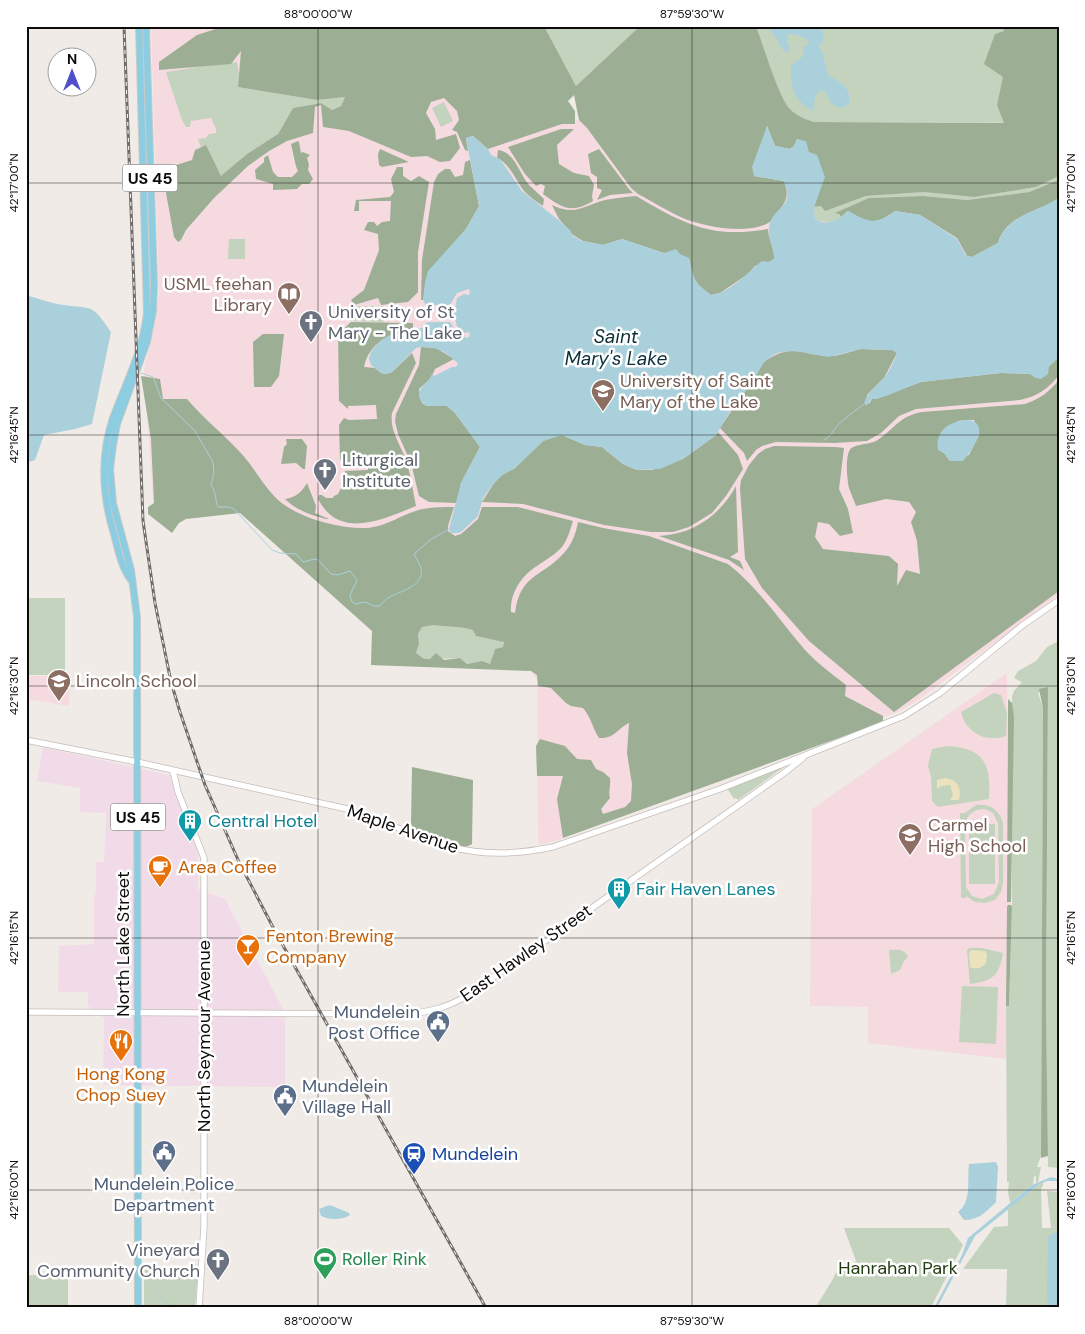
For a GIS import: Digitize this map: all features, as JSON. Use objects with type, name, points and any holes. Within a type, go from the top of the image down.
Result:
[{"type":"main road","name":"North Lake Street","points":[[131,580],[125,572],[108,517],[103,476],[104,456],[110,429],[139,351],[147,313],[139,26]]},
{"type":"main road","name":"North Lake Street","points":[[138,1308],[137,617],[131,570],[114,510],[110,474],[116,431],[145,350],[153,311],[154,285],[146,26]]},
{"type":"street","name":"Maple Avenue","points":[[26,740],[137,762],[357,812],[450,847],[481,853],[506,854],[533,851],[553,847],[671,806],[890,722],[923,705],[1059,600]]},
{"type":"street","name":"East Hawley Street","points":[[26,1012],[409,1014],[429,1012],[450,1005],[468,995],[784,773],[806,755]]},
{"type":"street","name":"North Seymour Avenue","points":[[173,771],[178,792],[204,858],[204,1226],[199,1308]]},
{"type":"shaded area","name":"University of Saint Mary of the Lake","points":[[151,26],[504,26],[504,119],[827,123],[1059,123],[1059,594],[920,699],[898,712],[558,840],[540,845],[538,842],[537,680],[529,669],[371,665],[372,631],[240,513],[186,519],[154,516],[144,369],[155,324],[159,294]]},
{"type":"shaded area","name":"Carmel High School","points":[[1007,673],[1007,902],[1011,902],[1011,905],[1007,907],[1006,1059],[868,1043],[868,1007],[810,1006],[812,809]]},
{"type":"shaded area","name":"Lincoln School","points":[[26,676],[70,676],[69,706],[27,699],[27,734]]},
{"type":"shaded area","points":[[43,747],[169,775],[198,847],[198,889],[225,899],[282,1007],[285,1020],[285,1087],[103,1085],[104,1018],[88,1006],[88,992],[58,992],[59,946],[94,944],[96,862],[104,862],[106,813],[80,812],[80,788],[37,781]]},
{"type":"green space","points":[[225,26],[544,26],[576,86],[640,26],[756,26],[781,94],[790,109],[807,120],[814,122],[1004,123],[997,105],[1003,77],[984,64],[995,34],[1004,31],[1003,26],[1059,26],[1059,176],[1036,187],[974,197],[924,192],[866,196],[825,211],[821,206],[814,207],[818,194],[809,153],[797,139],[794,146],[790,149],[775,146],[767,126],[754,176],[784,181],[787,194],[785,201],[771,221],[763,226],[729,229],[685,219],[638,194],[631,188],[579,120],[574,95],[568,101],[575,111],[575,124],[562,124],[488,149],[473,136],[466,138],[468,151],[465,150],[457,132],[452,130],[459,120],[457,111],[444,98],[431,102],[426,113],[435,129],[436,140],[456,134],[460,148],[450,161],[440,162],[427,156],[411,157],[349,131],[323,127],[321,105],[315,107],[313,133],[287,141],[248,166],[214,198],[178,242],[174,237],[166,193],[173,166],[192,160],[195,150],[206,145],[221,176],[247,154],[278,134],[293,108],[321,103],[332,110],[341,106],[345,97],[317,100],[238,87],[241,51],[231,64],[159,70],[159,62],[197,35]]},
{"type":"green space","points":[[544,26],[640,26],[576,86]]},
{"type":"green space","points":[[756,26],[1053,26],[1052,123],[814,122],[795,114],[786,103],[776,83]]},
{"type":"green space","points":[[237,62],[238,87],[317,100],[345,97],[341,106],[331,110],[321,103],[293,108],[278,134],[247,154],[221,177],[206,145],[201,147],[198,139],[206,138],[209,134],[216,133],[211,118],[191,121],[190,127],[186,127],[166,72]]},
{"type":"green space","points":[[444,102],[453,121],[441,127],[432,108]]},
{"type":"green space","points":[[561,129],[574,129],[557,145],[559,164],[574,173],[589,176],[594,185],[593,201],[579,207],[567,208],[561,206],[543,194],[545,186],[541,184],[536,186],[525,174],[508,147]]},
{"type":"green space","points":[[298,141],[301,153],[310,155],[307,158],[308,170],[313,179],[309,184],[302,184],[297,189],[273,190],[273,184],[256,179],[255,170],[264,162],[264,158],[268,155],[273,172],[278,177],[292,177],[298,171],[291,144]]},
{"type":"green space","points":[[380,149],[409,162],[382,167],[379,165],[378,154]]},
{"type":"green space","points":[[599,149],[633,193],[610,195],[597,200],[602,190],[597,188],[597,177],[591,173],[588,154]]},
{"type":"green space","points":[[498,150],[513,159],[525,180],[544,199],[543,206],[522,189],[510,169],[497,158]]},
{"type":"green space","points":[[470,160],[479,206],[466,229],[429,271],[423,300],[421,300],[422,260],[434,182],[438,174],[445,169],[450,169],[455,177],[463,175],[465,162]]},
{"type":"green space","points":[[397,167],[403,167],[403,176],[411,181],[419,176],[429,182],[418,252],[418,292],[408,302],[381,305],[378,298],[354,305],[351,300],[364,290],[379,250],[378,234],[364,230],[368,222],[374,222],[377,226],[382,222],[390,221],[391,201],[359,201],[359,211],[354,211],[356,200],[390,197],[394,192],[391,179]]},
{"type":"green space","points":[[1059,176],[1059,180],[1029,192],[967,200],[923,196],[869,198],[839,214],[841,217],[832,223],[815,220],[814,207],[849,202],[866,196],[924,192],[974,197],[1036,187]]},
{"type":"green space","points":[[1059,180],[1059,198],[1015,220],[1002,233],[998,243],[972,257],[967,256],[957,238],[920,215],[895,211],[882,219],[871,221],[848,211],[841,217],[835,213],[869,198],[923,196],[967,200],[1029,192]]},
{"type":"green space","points":[[636,196],[669,214],[699,227],[730,232],[768,229],[774,259],[755,266],[748,274],[720,293],[711,295],[695,280],[689,258],[664,253],[622,239],[603,245],[583,241],[573,235],[559,219],[552,205],[573,210],[605,200]]},
{"type":"green space","points":[[229,239],[245,239],[245,259],[228,259]]},
{"type":"green space","points":[[350,306],[384,306],[384,322],[350,321],[352,315]]},
{"type":"green space","points":[[351,322],[413,323],[413,330],[396,333],[376,345],[371,351],[364,367],[375,368],[381,373],[386,374],[392,372],[412,353],[416,363],[392,413],[392,426],[407,463],[416,506],[376,521],[363,523],[350,523],[338,520],[327,512],[318,499],[319,495],[333,498],[338,494],[344,482],[345,471],[368,470],[368,466],[345,464],[340,460],[339,425],[344,418],[349,420],[377,419],[376,405],[348,406],[348,409],[339,401],[338,334]]},
{"type":"green space","points":[[263,334],[284,334],[279,376],[271,387],[254,387],[253,342]]},
{"type":"green space","points":[[421,347],[436,348],[454,359],[435,369],[431,378],[419,389],[420,399],[423,404],[430,406],[447,406],[455,413],[480,447],[461,483],[457,503],[429,502],[419,496],[411,463],[398,434],[395,421],[396,414],[419,365]]},
{"type":"green space","points":[[861,349],[893,350],[897,353],[884,378],[867,395],[869,404],[872,399],[921,382],[1001,373],[1030,374],[1036,378],[1059,357],[1059,375],[1042,391],[1020,400],[916,409],[899,416],[881,433],[867,441],[834,443],[776,442],[762,446],[747,461],[744,453],[720,428],[764,362],[773,356],[788,351],[795,351],[831,356]]},
{"type":"green space","points":[[141,376],[160,379],[163,399],[187,399],[241,453],[274,496],[292,510],[304,516],[330,524],[366,528],[381,525],[423,509],[454,507],[448,531],[455,536],[461,534],[478,519],[482,507],[518,507],[573,521],[562,547],[531,570],[521,580],[512,598],[511,612],[515,613],[518,600],[527,583],[555,562],[569,547],[578,522],[649,536],[728,564],[759,594],[810,655],[846,685],[845,696],[883,716],[883,722],[563,838],[557,799],[563,776],[537,776],[536,746],[540,739],[565,746],[577,759],[591,760],[596,769],[610,778],[610,798],[601,809],[603,814],[625,807],[631,801],[632,784],[627,753],[629,723],[609,737],[599,738],[583,708],[566,703],[551,688],[538,686],[537,675],[531,671],[371,665],[372,631],[240,513],[186,519],[179,523],[172,533],[148,514],[148,507],[154,503],[151,439]],"holes":[[[434,625],[473,630],[476,636],[504,642],[503,647],[495,649],[490,664],[482,661],[467,664],[460,658],[444,660],[436,653],[430,659],[424,659],[416,653],[419,644],[418,634],[422,627]]]},
{"type":"green space","points":[[1059,380],[1059,591],[894,712],[809,641],[762,588],[745,559],[741,480],[749,465],[758,454],[774,446],[844,448],[839,489],[848,509],[853,533],[840,536],[829,524],[818,522],[815,537],[823,549],[889,556],[898,564],[897,586],[906,570],[920,574],[917,541],[911,522],[916,512],[909,502],[886,499],[856,506],[849,488],[848,479],[847,459],[850,449],[876,441],[908,416],[922,412],[1025,404],[1048,392]],"holes":[[[974,420],[979,435],[969,455],[950,461],[939,450],[958,421]]]},
{"type":"green space","points":[[718,432],[738,455],[743,469],[726,496],[712,513],[689,527],[673,532],[651,532],[604,525],[523,504],[482,502],[494,483],[502,475],[515,468],[543,441],[553,437],[562,435],[585,445],[602,447],[623,464],[637,470],[652,470],[683,459]]},
{"type":"green space","points":[[286,439],[302,439],[307,446],[305,469],[296,463],[281,464],[284,447],[287,444]]},
{"type":"green space","points":[[307,483],[316,506],[315,513],[329,519],[304,512],[285,499],[298,494]]},
{"type":"green space","points":[[736,486],[738,552],[730,557],[740,561],[744,570],[729,560],[659,536],[683,532],[704,522],[722,506]]},
{"type":"green space","points":[[26,598],[65,598],[65,675],[26,675]]},
{"type":"green space","points":[[434,625],[474,630],[476,636],[504,641],[503,647],[495,649],[490,664],[482,661],[467,664],[460,658],[424,659],[416,653],[419,644],[418,634],[422,627]]},
{"type":"green space","points":[[1059,641],[1059,1168],[1048,1167],[1046,1005],[1048,687],[1038,693],[1043,708],[1041,1156],[1037,1167],[1041,1167],[1038,1182],[1036,1183],[1036,1176],[1034,1176],[1033,1184],[1010,1203],[1009,1182],[1007,1182],[1006,1006],[1009,1006],[1012,907],[1012,696],[1022,682],[1014,678],[1018,671],[1036,661],[1047,647]]},
{"type":"green space","points":[[1048,687],[1046,1005],[1048,1156],[1041,1158],[1043,708],[1039,689]]},
{"type":"green space","points":[[994,693],[1001,695],[1007,713],[1006,736],[999,738],[984,737],[972,731],[967,726],[961,712]]},
{"type":"green space","points":[[1008,699],[1012,703],[1014,717],[1011,902],[1007,902]]},
{"type":"green space","points":[[947,746],[969,750],[983,760],[988,776],[989,799],[938,807],[932,801],[931,777],[928,766],[932,749]]},
{"type":"green space","points":[[787,765],[738,800],[734,799],[727,788]]},
{"type":"green space","points":[[412,767],[473,780],[472,844],[466,847],[451,846],[435,842],[414,833],[411,824]]},
{"type":"green space","points":[[976,805],[985,805],[997,811],[1002,818],[1003,882],[1001,892],[995,900],[985,903],[975,902],[966,896],[966,898],[961,898],[960,813],[965,813]],"holes":[[[985,809],[993,813],[998,823],[999,882],[994,894],[982,899],[972,896],[966,887],[965,825],[967,818],[974,811]]]},
{"type":"green space","points":[[969,824],[995,824],[995,884],[969,884]]},
{"type":"green space","points":[[1008,905],[1012,907],[1009,1006],[1006,1006],[1007,907]]},
{"type":"green space","points":[[969,948],[982,948],[1003,953],[994,976],[984,981],[970,984],[967,951]]},
{"type":"green space","points":[[889,950],[902,951],[908,957],[900,970],[891,974]]},
{"type":"green space","points":[[962,986],[998,987],[996,1044],[959,1042]]},
{"type":"green space","points":[[1043,1182],[1041,1188],[1042,1228],[1051,1228],[1047,1191],[1059,1192],[1059,1308],[1006,1308],[1007,1269],[963,1269],[994,1227],[1008,1226],[1008,1209]]},
{"type":"green space","name":"Hanrahan Park","points":[[844,1228],[949,1228],[963,1245],[932,1305],[928,1308],[818,1308],[817,1305],[835,1274],[856,1261]]},
{"type":"green space","points":[[144,1270],[198,1270],[195,1308],[144,1308]]},
{"type":"green space","points":[[26,1275],[68,1276],[68,1308],[26,1308]]},
{"type":"sand","points":[[945,778],[958,785],[960,792],[959,800],[950,800],[953,795],[950,785],[941,786],[937,789],[937,780]]},
{"type":"sand","points":[[972,950],[985,951],[987,955],[986,963],[981,967],[970,967],[969,952]]},
{"type":"water","points":[[766,26],[822,26],[824,40],[819,49],[822,51],[828,75],[847,89],[849,104],[842,108],[831,104],[826,92],[819,90],[815,98],[813,111],[801,102],[792,86],[791,65],[803,56],[803,47],[809,44],[808,40],[797,35],[788,34],[787,41],[790,50],[786,52],[781,48],[778,40]]},
{"type":"water","name":"Saint Mary's Lake","points":[[767,126],[775,146],[790,149],[794,146],[797,139],[806,141],[809,152],[817,155],[825,177],[814,207],[815,219],[824,222],[833,221],[848,211],[872,221],[882,219],[895,211],[920,215],[957,239],[966,256],[972,257],[998,243],[1003,233],[1016,220],[1059,198],[1059,357],[1049,366],[1048,374],[1041,379],[1030,374],[1001,373],[921,382],[886,396],[872,399],[866,406],[864,403],[868,395],[886,376],[897,353],[892,350],[861,349],[829,357],[796,351],[781,352],[764,362],[752,383],[731,410],[716,435],[683,459],[660,469],[637,470],[623,464],[602,447],[585,445],[562,435],[543,441],[515,468],[502,475],[494,483],[483,498],[478,516],[475,519],[461,532],[451,533],[449,529],[461,483],[480,447],[455,413],[447,406],[426,406],[421,401],[419,392],[432,374],[434,376],[452,367],[456,367],[458,364],[444,352],[428,347],[416,348],[392,372],[386,374],[381,373],[371,365],[369,359],[373,349],[386,337],[401,331],[422,328],[427,322],[450,322],[458,333],[467,338],[470,336],[469,332],[463,333],[458,330],[455,319],[439,319],[439,309],[455,309],[457,298],[464,294],[469,295],[469,289],[457,293],[450,305],[426,305],[423,300],[428,271],[466,229],[479,206],[466,138],[473,136],[488,149],[491,155],[500,159],[522,191],[570,230],[573,236],[582,241],[603,245],[622,239],[664,253],[676,249],[680,254],[689,258],[695,280],[711,295],[732,286],[762,261],[769,262],[774,259],[774,250],[769,234],[770,223],[772,217],[786,201],[787,190],[784,181],[754,176],[752,167]]},
{"type":"water","points":[[26,293],[29,296],[51,303],[92,309],[111,332],[92,424],[44,435],[35,460],[26,463]]},
{"type":"water","points":[[966,420],[978,425],[978,437],[963,461],[950,461],[944,453],[938,450],[939,437],[944,428]]},
{"type":"water","points":[[996,1162],[998,1167],[996,1202],[978,1217],[964,1220],[958,1212],[962,1208],[967,1196],[969,1164]]},
{"type":"water","points":[[1051,1177],[1059,1179],[1059,1181],[1047,1181],[1040,1184],[975,1236],[939,1304],[934,1308],[962,1255],[968,1238],[1032,1185]]},
{"type":"water","points":[[330,1205],[350,1215],[336,1219],[321,1216],[319,1209]]},
{"type":"water","points":[[1052,1233],[1059,1233],[1059,1308],[1053,1308],[1049,1305],[1047,1299],[1048,1237]]},
{"type":"waterway","points":[[141,373],[153,377],[161,398],[195,431],[213,462],[214,473],[211,485],[218,507],[234,509],[272,550],[280,553],[296,554],[303,562],[318,560],[331,574],[338,575],[350,571],[357,580],[350,595],[352,602],[355,604],[365,602],[374,606],[380,606],[388,598],[410,588],[419,580],[421,574],[420,564],[414,554],[430,540],[449,529]]},
{"type":"waterway","points":[[824,440],[831,435],[841,422],[864,404]]},
{"type":"waterway","points":[[156,1291],[172,1308]]},
{"type":"railway","points":[[124,26],[143,521],[155,603],[171,682],[205,785],[239,862],[276,933],[486,1308]]},
{"type":"place","name":"USML feehan Library","points":[[289,315]]},
{"type":"place","name":"University of St Mary - The Lake","points":[[311,343]]},
{"type":"place","name":"University of Saint Mary of the Lake","points":[[603,412]]},
{"type":"place","name":"Liturgical Institute","points":[[325,491]]},
{"type":"place","name":"Lincoln School","points":[[59,702]]},
{"type":"place","name":"Central Hotel","points":[[190,842]]},
{"type":"place","name":"Carmel High School","points":[[910,856]]},
{"type":"place","name":"Area Coffee","points":[[160,888]]},
{"type":"place","name":"Fair Haven Lanes","points":[[619,910]]},
{"type":"place","name":"Fenton Brewing Company","points":[[248,967]]},
{"type":"place","name":"Mundelein Post Office","points":[[438,1043]]},
{"type":"place","name":"Hong Kong Chop Suey","points":[[121,1062]]},
{"type":"place","name":"Mundelein Village Hall","points":[[285,1117]]},
{"type":"place","name":"Mundelein Police Department","points":[[164,1173]]},
{"type":"place","name":"Mundelein","points":[[414,1175]]},
{"type":"place","name":"Roller Rink","points":[[325,1280]]},
{"type":"place","name":"Vineyard Community Church","points":[[218,1281]]}]
